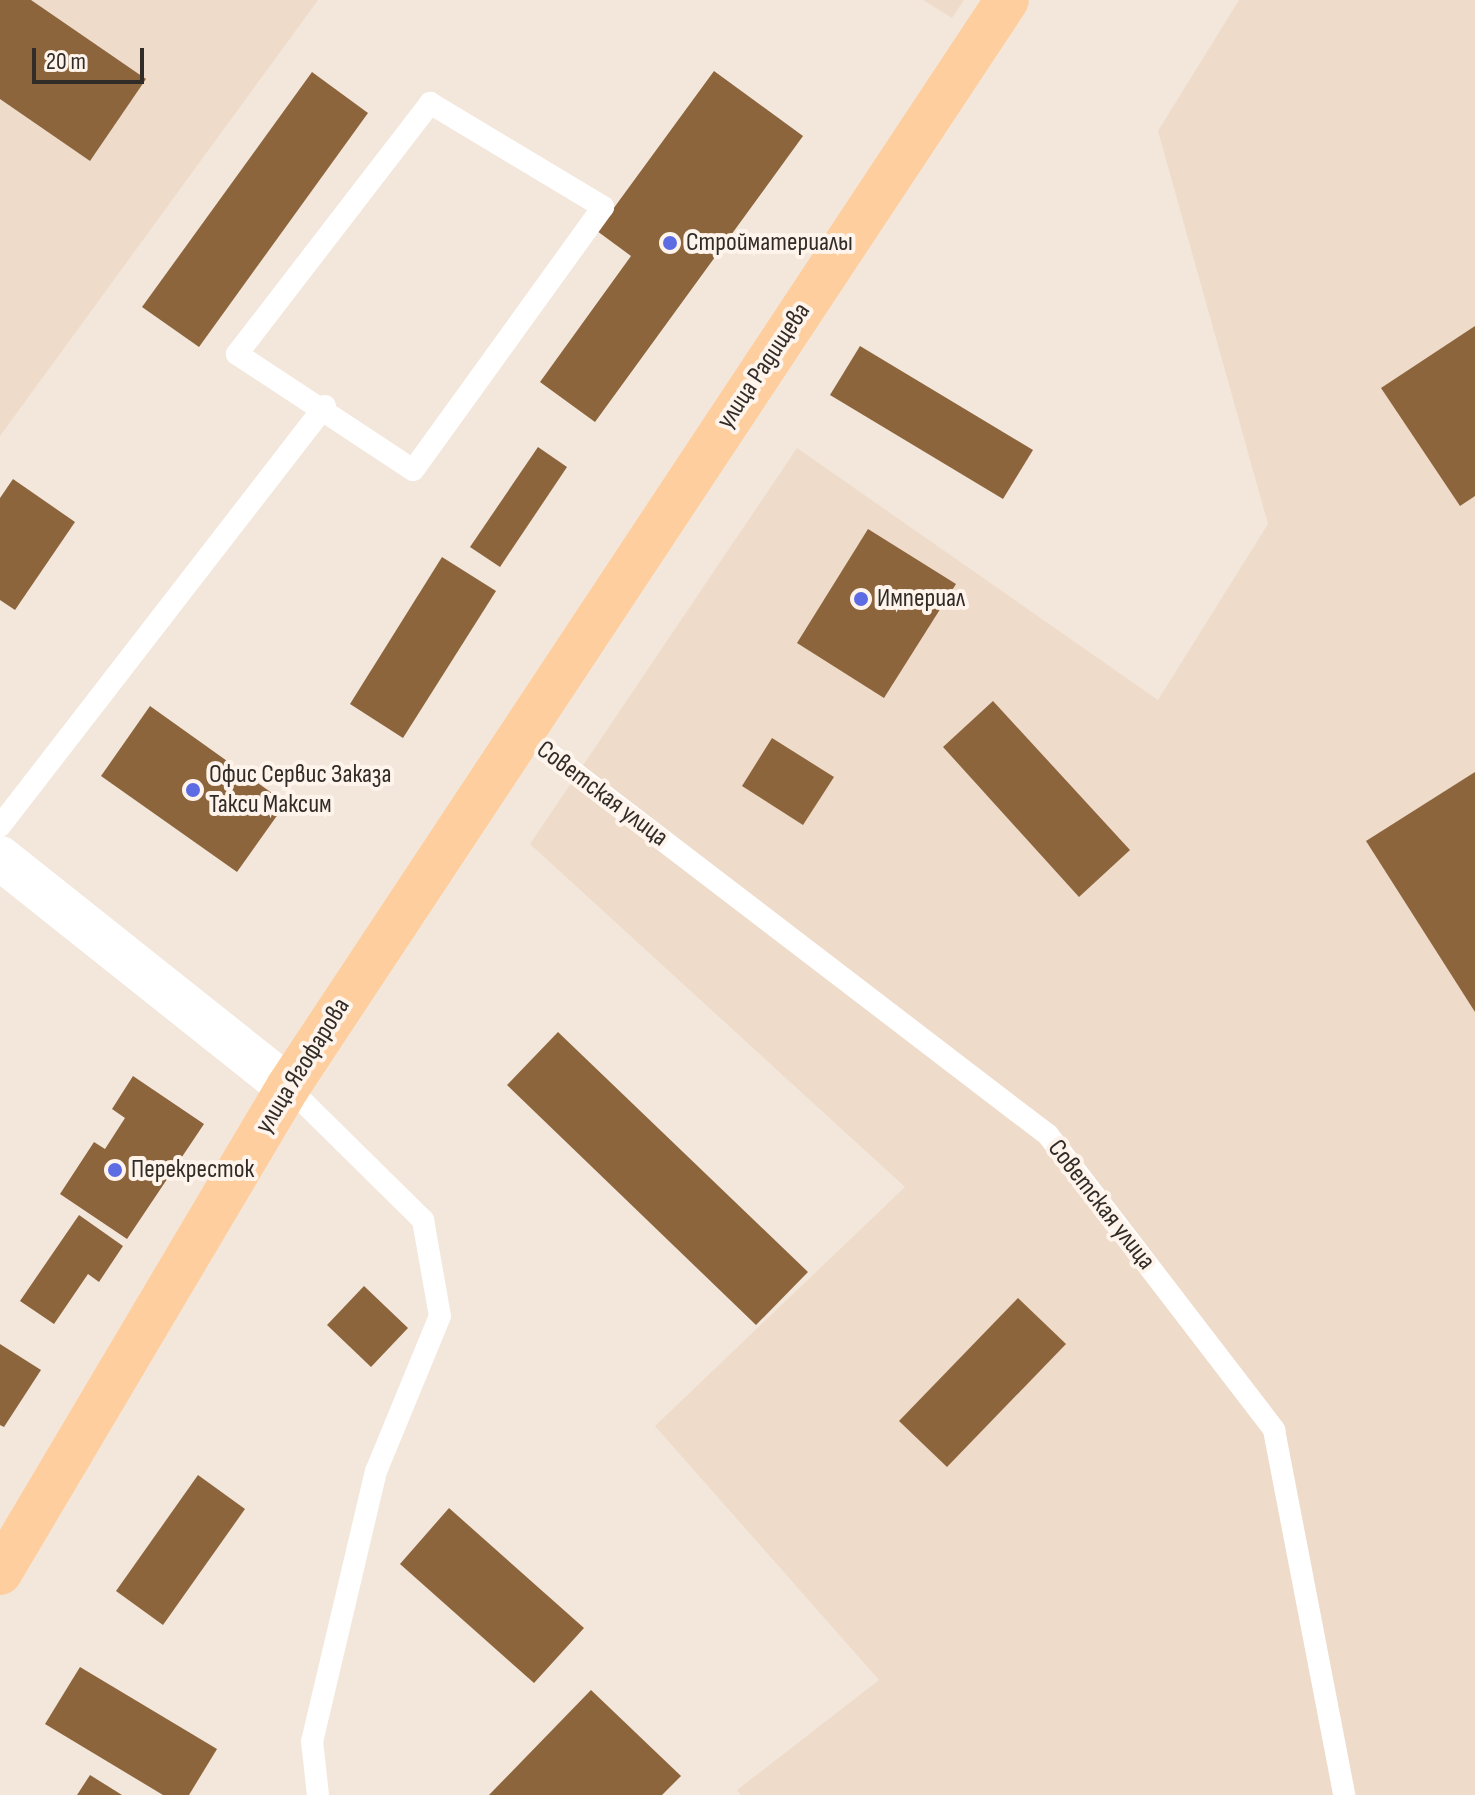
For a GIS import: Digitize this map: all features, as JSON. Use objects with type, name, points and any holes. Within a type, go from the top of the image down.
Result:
[{"type":"main road","name":"улица Радищева","points":[[520,731],[1007,0]]},
{"type":"main road","name":"улица Ягофарова","points":[[4,1556],[288,1087],[520,731]]},
{"type":"street","points":[[0,858],[288,1087]]},
{"type":"lane","points":[[430,103],[603,207],[413,470],[325,406],[237,354],[430,103]]},
{"type":"lane","points":[[0,826],[325,406]]},
{"type":"lane","name":"Советская улица","points":[[520,731],[1048,1135],[1274,1430],[1344,1795]]},
{"type":"lane","points":[[288,1087],[423,1220],[440,1316],[376,1471],[312,1741],[318,1795]]},
{"type":"shaded area","points":[[0,0],[318,0],[0,436]]},
{"type":"shaded area","points":[[923,0],[964,0],[952,18]]},
{"type":"shaded area","points":[[1239,0],[1475,0],[1475,1795],[741,1795],[737,1790],[879,1680],[655,1426],[905,1187],[530,844],[797,448],[1158,700],[1268,524],[1158,131]]},
{"type":"building","points":[[0,0],[31,0],[146,79],[90,161],[0,99]]},
{"type":"building","name":"Стройматериалы","points":[[714,71],[803,136],[595,422],[540,382],[631,256],[597,231]]},
{"type":"building","points":[[312,72],[368,113],[199,347],[142,307]]},
{"type":"building","points":[[1475,326],[1475,496],[1460,506],[1381,388]]},
{"type":"building","points":[[860,346],[1033,450],[1003,499],[830,395]]},
{"type":"building","points":[[538,447],[567,467],[500,567],[470,547]]},
{"type":"building","points":[[13,479],[75,522],[15,610],[0,600],[0,498]]},
{"type":"building","points":[[868,529],[956,584],[884,698],[797,643]]},
{"type":"building","points":[[442,557],[496,591],[403,738],[350,704]]},
{"type":"building","points":[[993,701],[1130,850],[1079,897],[943,747]]},
{"type":"building","name":"Офис Сервис Заказа Такси Максим","points":[[150,706],[286,803],[237,872],[101,776]]},
{"type":"building","points":[[772,738],[834,777],[803,825],[742,786]]},
{"type":"building","points":[[1475,772],[1475,1012],[1366,841]]},
{"type":"building","points":[[558,1032],[808,1272],[756,1325],[507,1085]]},
{"type":"building","points":[[133,1076],[204,1124],[127,1239],[60,1194],[94,1142],[105,1149],[125,1118],[112,1109]]},
{"type":"building","points":[[79,1215],[123,1246],[99,1282],[88,1274],[54,1324],[20,1301]]},
{"type":"building","points":[[364,1286],[408,1328],[371,1367],[327,1325]]},
{"type":"building","points":[[1018,1298],[1066,1344],[947,1467],[899,1421]]},
{"type":"building","points":[[0,1344],[41,1370],[4,1427],[0,1425]]},
{"type":"building","points":[[198,1475],[245,1509],[163,1625],[116,1591]]},
{"type":"building","points":[[449,1508],[584,1628],[534,1683],[400,1564]]},
{"type":"building","points":[[80,1667],[217,1749],[189,1795],[163,1795],[45,1724]]},
{"type":"building","points":[[591,1690],[681,1776],[662,1795],[489,1795]]},
{"type":"building","points":[[90,1775],[122,1795],[77,1795]]},
{"type":"place","name":"Стройматериалы","points":[[670,243]]},
{"type":"place","name":"Империал","points":[[861,599]]},
{"type":"place","name":"Офис Сервис Заказа Такси Максим","points":[[193,790]]},
{"type":"place","name":"Перекресток","points":[[115,1170]]}]
